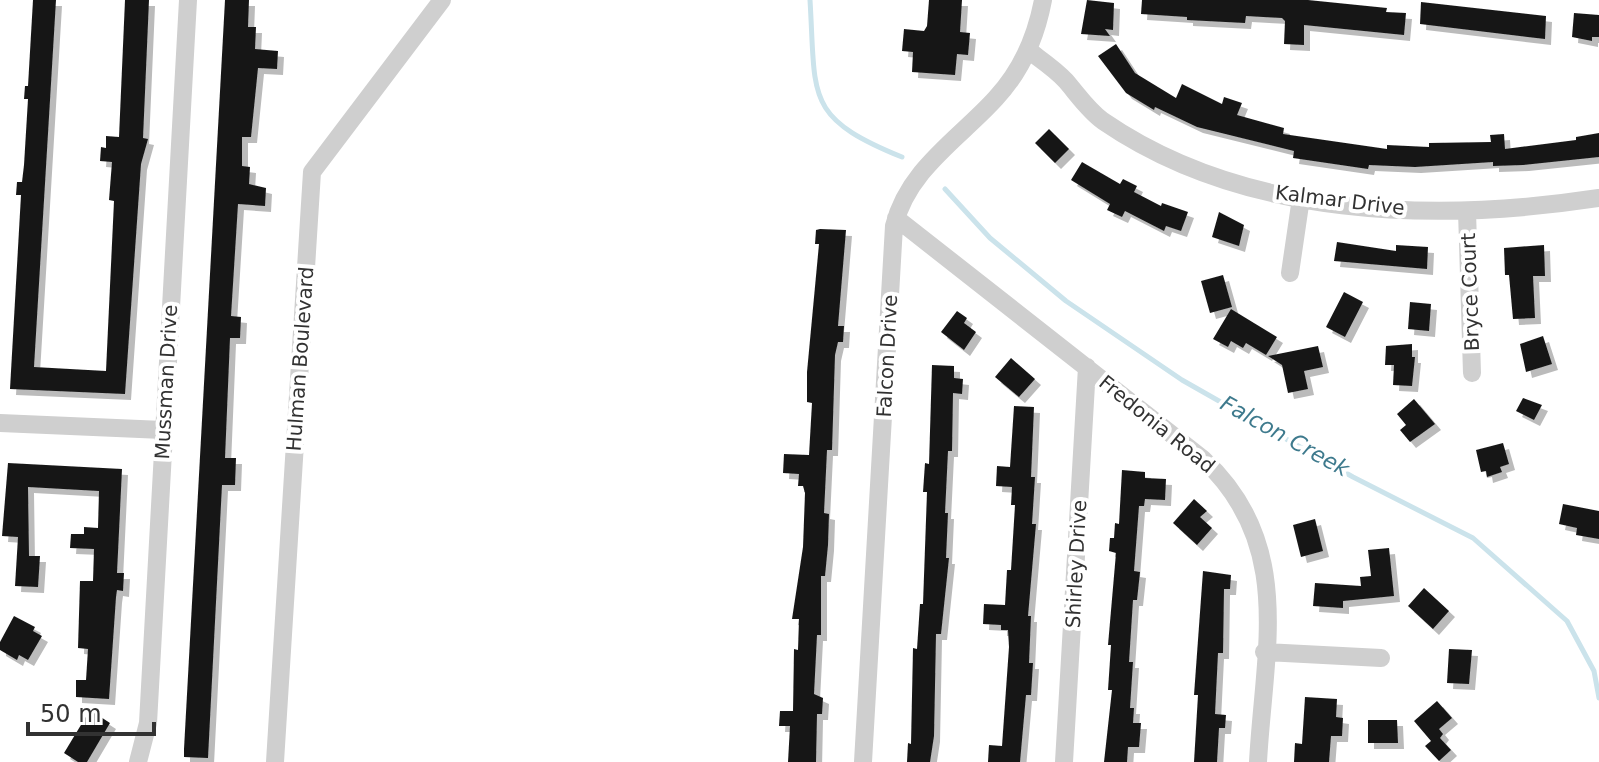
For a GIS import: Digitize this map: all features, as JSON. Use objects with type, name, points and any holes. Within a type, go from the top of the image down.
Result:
[{"type":"street","name":"Mussman Drive","points":[[138,762],[148,723],[188,0]]},
{"type":"street","name":"Hulman Boulevard","points":[[275,762],[312,172],[442,0]]},
{"type":"street","name":"Falcon Drive","points":[[863,762],[896,218],[903,202],[936,155],[998,96],[1028,50],[1043,0]]},
{"type":"street","name":"Kalmar Drive","points":[[1028,50],[1064,78],[1094,114],[1151,150],[1213,177],[1301,198],[1467,211],[1599,198]]},
{"type":"street","points":[[1290,273],[1301,198]]},
{"type":"street","name":"Bryce Court","points":[[1467,211],[1472,373]]},
{"type":"street","name":"Fredonia Road","points":[[896,218],[1203,459],[1239,499],[1254,526],[1266,572],[1258,762]]},
{"type":"street","name":"Shirley Drive","points":[[1064,762],[1087,367]]},
{"type":"street","points":[[0,423],[163,430]]},
{"type":"street","points":[[1264,652],[1381,658]]},
{"type":"building","points":[[33,0],[56,0],[34,367],[106,371],[114,201],[109,200],[112,162],[100,161],[101,147],[106,148],[106,136],[119,137],[125,0],[149,0],[143,138],[148,139],[141,164],[125,394],[10,389],[21,195],[16,195],[17,182],[22,182],[24,165],[28,99],[24,99],[25,86],[28,86]]},
{"type":"building","points":[[225,0],[249,0],[248,27],[256,27],[255,49],[278,51],[277,69],[258,68],[251,137],[242,137],[242,166],[250,167],[249,184],[266,188],[265,206],[238,204],[231,316],[241,317],[240,338],[230,338],[225,458],[236,458],[235,485],[222,485],[208,758],[184,757],[184,749]]},
{"type":"building","points":[[929,0],[962,0],[960,32],[970,33],[968,55],[957,54],[955,75],[912,72],[913,52],[902,51],[904,29],[924,31],[927,26]]},
{"type":"building","points":[[1087,0],[1114,3],[1113,30],[1105,29],[1110,36],[1081,34]]},
{"type":"building","points":[[1142,0],[1308,0],[1387,8],[1386,12],[1406,13],[1404,35],[1304,25],[1304,45],[1284,44],[1285,21],[1282,18],[1246,16],[1245,23],[1187,20],[1187,17],[1141,14]]},
{"type":"building","points":[[1421,2],[1546,16],[1545,39],[1420,24]]},
{"type":"building","points":[[1574,13],[1599,15],[1599,37],[1592,37],[1592,41],[1572,37]]},
{"type":"building","points":[[1116,44],[1135,73],[1176,98],[1182,84],[1222,104],[1224,97],[1242,103],[1237,115],[1284,128],[1283,134],[1387,149],[1387,145],[1429,147],[1429,143],[1491,142],[1490,135],[1504,134],[1505,149],[1576,140],[1576,137],[1599,133],[1599,157],[1523,165],[1493,166],[1493,162],[1415,167],[1369,165],[1368,169],[1293,158],[1294,151],[1197,127],[1155,107],[1154,110],[1126,93],[1098,56]]},
{"type":"building","points":[[1049,129],[1069,149],[1055,163],[1035,143]]},
{"type":"building","points":[[1082,162],[1120,184],[1123,179],[1137,186],[1134,192],[1161,206],[1162,203],[1188,212],[1181,231],[1166,226],[1164,231],[1125,211],[1122,217],[1107,210],[1110,204],[1071,180]]},
{"type":"building","points":[[1219,212],[1244,225],[1239,246],[1212,237]]},
{"type":"building","points":[[816,230],[846,230],[838,326],[844,326],[843,342],[838,342],[835,355],[832,450],[827,450],[824,513],[829,514],[828,545],[825,576],[821,576],[821,635],[817,635],[814,694],[823,698],[822,714],[817,714],[816,762],[788,762],[790,726],[779,726],[780,711],[793,711],[794,649],[798,650],[799,619],[792,619],[803,547],[805,493],[803,486],[798,486],[799,474],[783,473],[784,454],[809,455],[812,403],[807,402],[807,372],[819,244],[815,244]]},
{"type":"building","points":[[1337,242],[1396,251],[1396,245],[1428,247],[1427,269],[1334,261]]},
{"type":"building","points":[[1544,245],[1545,276],[1533,276],[1535,318],[1513,319],[1509,275],[1505,275],[1504,248]]},
{"type":"building","points":[[1223,275],[1232,307],[1210,313],[1201,281]]},
{"type":"building","points":[[1344,292],[1363,302],[1345,337],[1326,327]]},
{"type":"building","points":[[1410,302],[1431,304],[1429,331],[1408,329]]},
{"type":"building","points":[[1231,309],[1277,337],[1266,355],[1246,343],[1243,348],[1231,341],[1228,347],[1213,339]]},
{"type":"building","points":[[957,311],[967,318],[964,323],[976,332],[964,350],[941,332]]},
{"type":"building","points":[[1543,336],[1552,364],[1526,372],[1520,344]]},
{"type":"building","points":[[1412,344],[1412,357],[1415,357],[1412,386],[1393,385],[1394,365],[1385,365],[1386,346]]},
{"type":"building","points":[[1318,346],[1323,367],[1304,371],[1308,389],[1288,393],[1282,365],[1268,356]]},
{"type":"building","points":[[1011,358],[1035,379],[1019,397],[995,377]]},
{"type":"building","points":[[932,365],[954,366],[954,378],[963,379],[962,394],[953,393],[952,451],[948,451],[945,513],[948,513],[946,558],[949,558],[941,634],[936,634],[934,736],[930,762],[907,762],[908,743],[911,744],[913,648],[917,649],[920,604],[923,604],[927,492],[923,492],[925,463],[929,464]]},
{"type":"building","points":[[1523,398],[1542,405],[1534,420],[1516,411]]},
{"type":"building","points":[[1414,399],[1435,424],[1410,442],[1400,430],[1406,425],[1397,414]]},
{"type":"building","points":[[1014,406],[1034,407],[1031,477],[1035,477],[1032,524],[1036,524],[1028,616],[1031,616],[1029,663],[1033,663],[1031,695],[1026,695],[1020,762],[988,762],[989,745],[1002,746],[1009,647],[1008,630],[1001,630],[1001,625],[983,624],[984,604],[1005,605],[1007,570],[1011,570],[1015,505],[1011,505],[1012,487],[996,486],[997,466],[1010,467]]},
{"type":"building","points":[[1503,443],[1509,464],[1500,467],[1502,472],[1487,477],[1486,471],[1481,472],[1476,450]]},
{"type":"building","points":[[8,463],[122,469],[117,573],[124,573],[123,591],[117,590],[116,597],[109,699],[76,697],[76,680],[86,680],[88,649],[78,648],[80,581],[93,581],[94,549],[70,548],[71,534],[84,534],[84,527],[98,528],[99,491],[28,487],[29,556],[40,556],[38,587],[15,586],[18,537],[2,536]]},
{"type":"building","points":[[1122,470],[1145,472],[1145,478],[1166,479],[1165,500],[1145,499],[1144,506],[1139,506],[1134,571],[1140,572],[1137,600],[1133,600],[1129,662],[1133,662],[1130,708],[1134,708],[1133,723],[1141,723],[1139,747],[1128,747],[1127,762],[1104,762],[1112,690],[1108,690],[1111,645],[1108,645],[1116,553],[1109,551],[1115,523],[1119,524]]},
{"type":"building","points":[[1194,499],[1207,511],[1200,517],[1212,528],[1197,545],[1173,523]]},
{"type":"building","points":[[1563,504],[1599,511],[1599,539],[1576,535],[1577,528],[1559,524]]},
{"type":"building","points":[[1315,519],[1323,551],[1301,557],[1293,525]]},
{"type":"building","points":[[1389,548],[1394,596],[1343,601],[1343,608],[1313,606],[1315,583],[1361,586],[1360,577],[1371,576],[1368,550]]},
{"type":"building","points":[[1203,571],[1231,575],[1230,589],[1224,589],[1223,653],[1218,653],[1215,714],[1226,715],[1225,728],[1219,728],[1217,762],[1194,762],[1198,695],[1194,695]]},
{"type":"building","points":[[1424,588],[1449,611],[1433,629],[1408,606]]},
{"type":"building","points":[[14,616],[35,627],[33,631],[42,636],[28,660],[19,655],[17,660],[0,650],[0,642]]},
{"type":"building","points":[[1449,649],[1472,650],[1469,684],[1447,683]]},
{"type":"building","points":[[1305,697],[1337,699],[1336,717],[1343,718],[1342,736],[1331,736],[1329,762],[1294,762],[1295,743],[1302,744]]},
{"type":"building","points":[[1437,701],[1452,718],[1439,729],[1443,734],[1440,738],[1451,750],[1439,761],[1425,746],[1431,741],[1414,721]]},
{"type":"building","points":[[90,710],[110,723],[87,762],[78,762],[64,753]]},
{"type":"building","points":[[1368,720],[1397,720],[1398,743],[1368,743]]},
{"type":"waterway","name":"Falcon Creek","points":[[810,0],[816,82],[831,116],[870,143],[902,157]]},
{"type":"waterway","name":"Falcon Creek","points":[[945,189],[990,238],[1066,301],[1182,380],[1353,477],[1473,538],[1567,621],[1594,671],[1599,698]]}]
